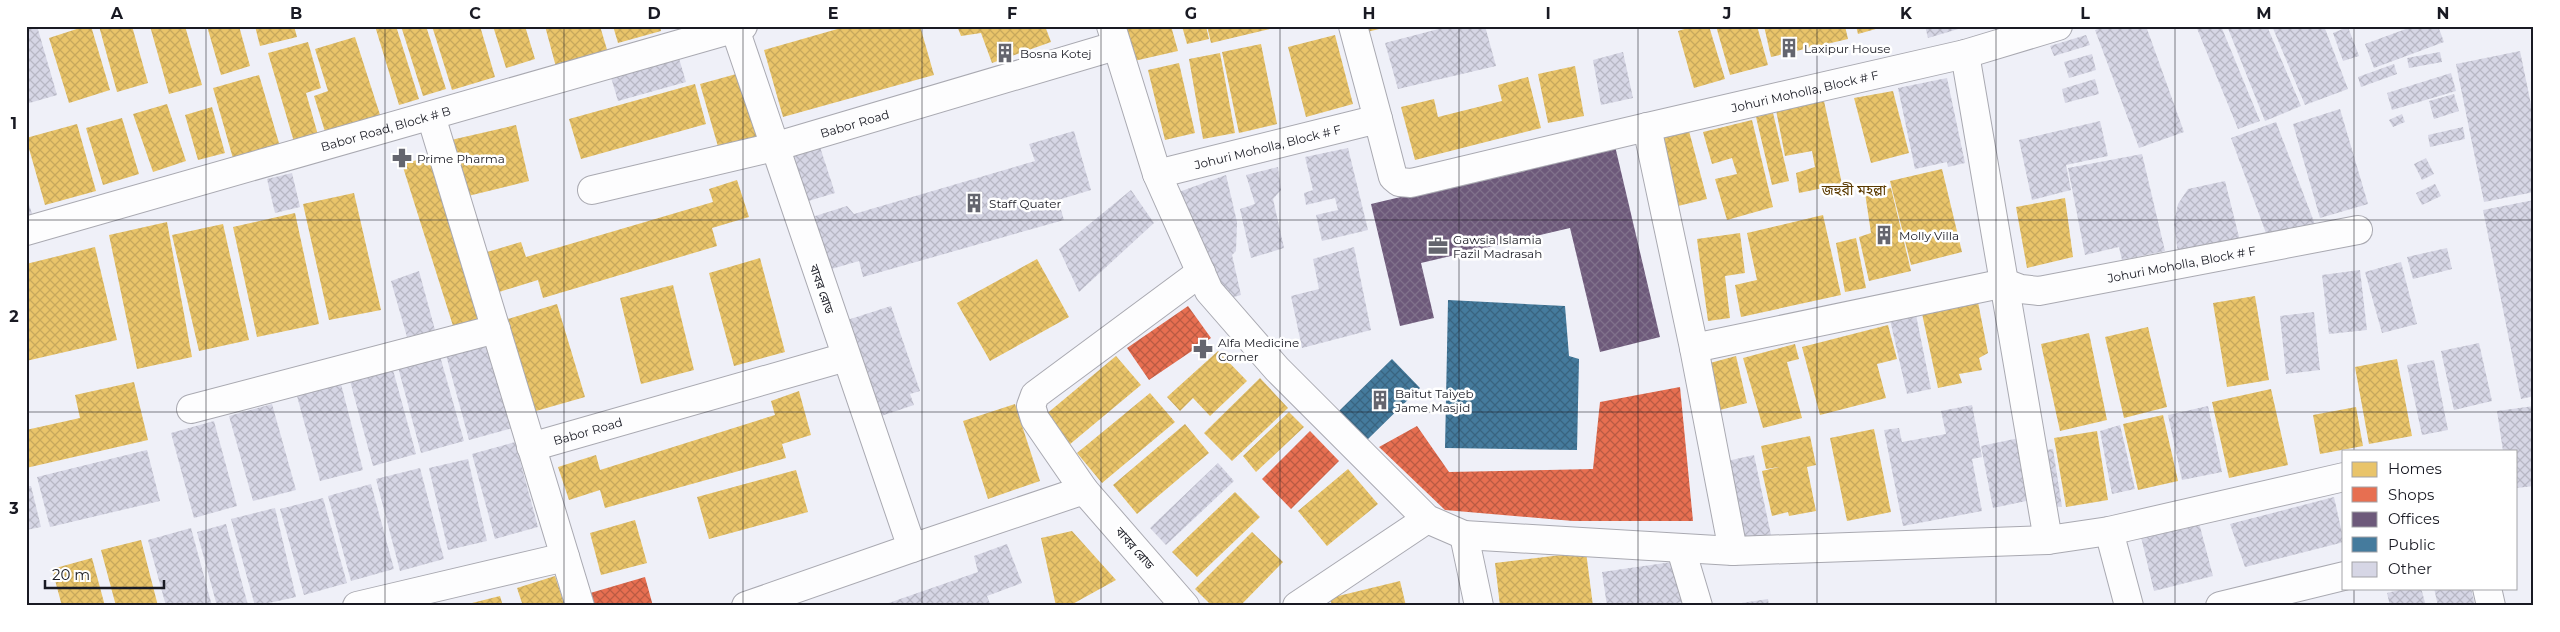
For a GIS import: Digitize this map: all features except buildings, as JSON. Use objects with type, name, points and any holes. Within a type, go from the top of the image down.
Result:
[{"type":"street","name":"Johuri Moholla, Block # F","points":[[1353,26],[1393,177],[1399,182],[1411,183],[1647,126],[1964,54],[2058,26]]},
{"type":"street","name":"Babor Road, Block # B","points":[[26,231],[431,116],[695,33],[739,27]]},
{"type":"street","name":"বাবর রোড","points":[[739,27],[774,146],[912,548]]},
{"type":"street","points":[[1113,36],[1157,174],[1209,291],[1277,369],[1427,519],[1464,535],[1732,551],[2048,540],[2109,531],[2342,477]]},
{"type":"street","name":"Babor Road","points":[[592,190],[774,146],[1113,36]]},
{"type":"street","points":[[1964,54],[2048,540]]},
{"type":"street","points":[[431,116],[580,606]]},
{"type":"street","name":"Johuri Moholla, Block # F","points":[[1157,174],[1378,119]]},
{"type":"street","points":[[1647,126],[1694,348],[1732,551]]},
{"type":"street","name":"Johuri Moholla, Block # F","points":[[1694,348],[2005,283],[2022,289],[2039,291],[2358,230]]},
{"type":"street","name":"বাবর রোড","points":[[1185,606],[1084,490],[1035,419],[1031,406],[1035,395],[1201,272]]},
{"type":"street","points":[[191,409],[496,329]]},
{"type":"street","name":"Babor Road","points":[[531,447],[846,357]]},
{"type":"street","points":[[746,606],[1084,490]]},
{"type":"street","points":[[1297,606],[1427,519]]},
{"type":"street","points":[[2109,531],[2129,606]]},
{"type":"street","points":[[1464,535],[1479,606]]},
{"type":"street","points":[[1681,549],[1698,606]]},
{"type":"street","points":[[357,606],[566,557]]},
{"type":"street","points":[[2220,606],[2342,576]]},
{"type":"street","points":[[2487,590],[2491,606]]},
{"type":"place","name":"Laxipur House","points":[[1789,48]]},
{"type":"place","name":"Bosna Kotej","points":[[1005,53]]},
{"type":"place","name":"Prime Pharma","points":[[402,158]]},
{"type":"place","name":"Staff Quater","points":[[974,203]]},
{"type":"place","name":"Molly Villa","points":[[1884,235]]},
{"type":"place","name":"Gawsia Islamia Fazil Madrasah","points":[[1438,246]]},
{"type":"place","name":"Alfa Medicine Corner","points":[[1203,349]]},
{"type":"place","name":"Baitut Taiyeb Jame Masjid","points":[[1380,400]]},
{"type":"district","name":"জহুরী মহল্লা","points":[[1854,190]]}]
